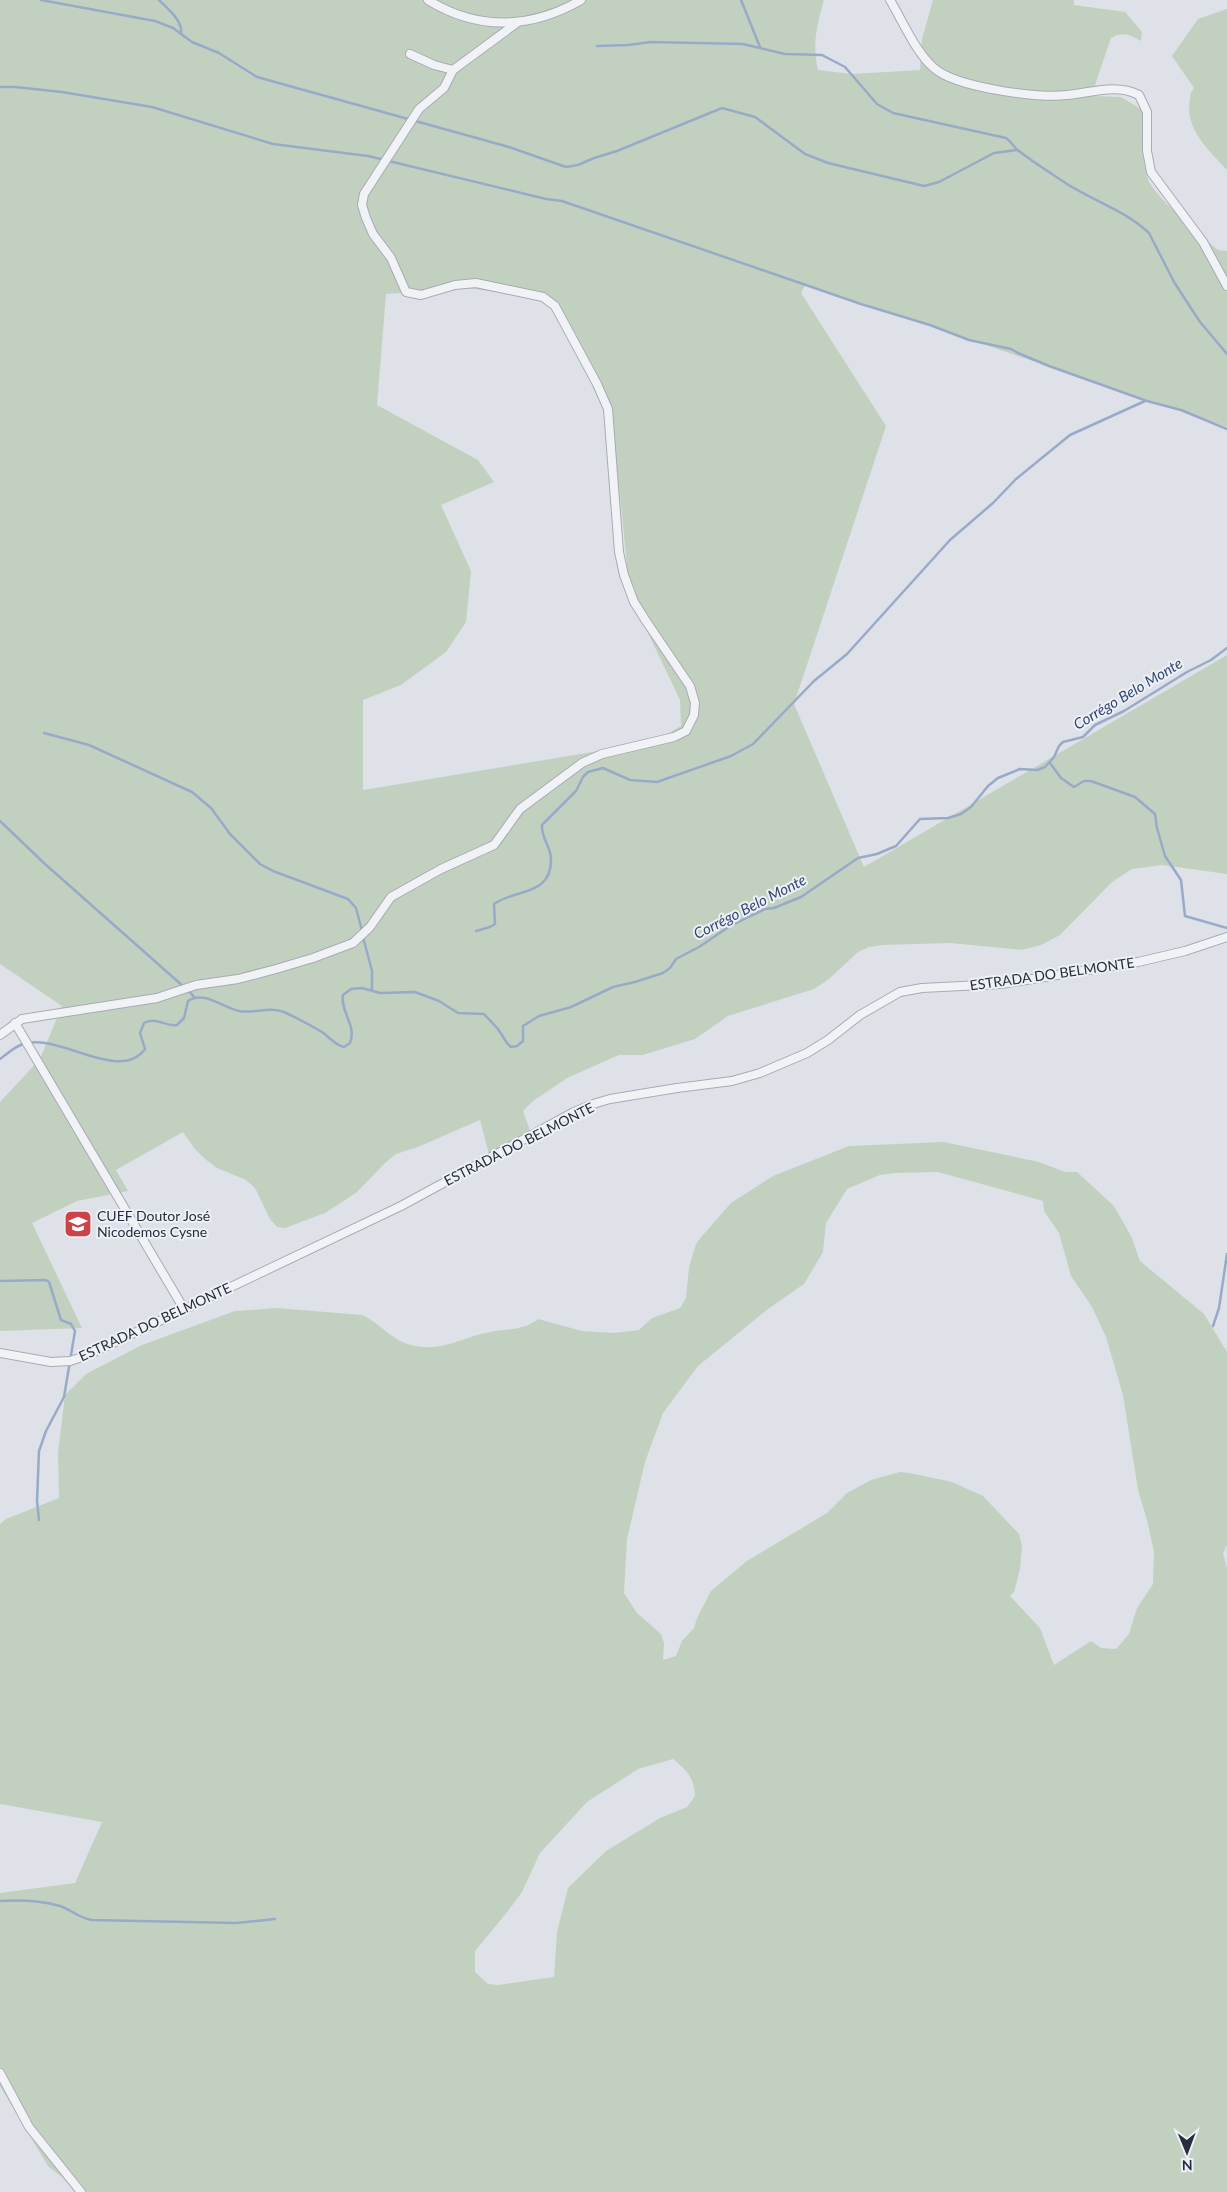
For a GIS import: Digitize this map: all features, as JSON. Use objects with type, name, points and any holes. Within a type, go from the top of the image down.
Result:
[{"type":"street","points":[[428,0],[461,16],[476,20],[504,23],[546,17],[581,0]]},
{"type":"street","points":[[890,0],[924,57],[934,68],[948,77],[968,83],[1042,95],[1066,96],[1125,89],[1139,95],[1147,112],[1147,151],[1151,172],[1203,242],[1227,286]]},
{"type":"street","points":[[0,1035],[15,1023],[30,1017],[157,998],[196,985],[238,979],[276,970],[353,943],[370,926],[390,897],[441,869],[494,845],[520,809],[582,763],[602,754],[674,737],[686,731],[690,724],[694,715],[695,703],[690,686],[634,602],[621,566],[608,410],[597,384],[555,306],[543,297],[476,283],[455,285],[421,295],[409,293],[404,289],[391,258],[374,234],[362,211],[362,199],[368,186],[419,110],[444,88],[452,70],[518,22]]},
{"type":"street","points":[[410,54],[434,65],[452,70]]},
{"type":"street","name":"ESTRADA DO BELMONTE","points":[[0,1353],[50,1362],[70,1361],[103,1348],[401,1206],[574,1112],[610,1099],[732,1081],[760,1073],[808,1053],[860,1015],[900,992],[922,988],[1001,984],[1129,963],[1185,951],[1227,936]]},
{"type":"street","points":[[15,1023],[184,1309]]},
{"type":"street","points":[[0,2073],[29,2127],[81,2192]]},
{"type":"green space","points":[[0,0],[824,0],[816,35],[815,52],[818,70],[852,74],[920,70],[922,39],[933,0],[1074,0],[1074,5],[1125,12],[1142,32],[1141,41],[1126,35],[1111,38],[1095,85],[1096,96],[1121,97],[1142,110],[1144,162],[1148,179],[1152,186],[1168,205],[1211,244],[1218,250],[1227,251],[1227,427],[806,284],[801,293],[886,426],[794,704],[864,867],[1227,655],[1227,874],[1162,865],[1132,869],[1112,882],[1060,935],[1041,945],[1022,950],[950,943],[869,947],[858,952],[829,979],[814,989],[728,1016],[695,1039],[643,1055],[619,1055],[567,1078],[533,1101],[523,1111],[532,1136],[490,1158],[480,1120],[418,1147],[396,1154],[357,1192],[342,1202],[325,1213],[285,1228],[277,1227],[270,1219],[255,1188],[246,1180],[217,1168],[205,1159],[194,1148],[183,1132],[116,1170],[128,1191],[77,1201],[32,1223],[82,1328],[0,1331],[0,1102],[40,1059],[62,1006],[0,964]],"holes":[[[467,288],[548,299],[574,338],[608,414],[620,495],[628,576],[638,612],[680,700],[681,726],[653,742],[363,790],[363,700],[401,685],[446,652],[466,622],[471,571],[441,505],[494,482],[478,460],[377,405],[386,294]]]},
{"type":"green space","points":[[1227,9],[1227,170],[1206,147],[1194,129],[1189,110],[1190,94],[1194,88],[1172,56],[1198,19]]},
{"type":"green space","points":[[944,1142],[1039,1162],[1065,1172],[1077,1172],[1114,1206],[1132,1238],[1140,1261],[1204,1314],[1227,1352],[1227,1545],[1223,1553],[1227,1568],[1227,2192],[75,2192],[63,2178],[48,2166],[0,2086],[0,1893],[75,1883],[102,1822],[0,1804],[0,1524],[6,1519],[59,1498],[58,1453],[65,1395],[86,1374],[142,1345],[235,1311],[277,1308],[362,1315],[398,1340],[422,1347],[442,1346],[480,1334],[522,1327],[538,1319],[582,1331],[614,1333],[639,1330],[652,1318],[680,1308],[686,1298],[689,1267],[696,1244],[731,1203],[773,1176],[849,1146]],"holes":[[[938,1172],[1043,1201],[1044,1211],[1059,1233],[1071,1276],[1092,1307],[1106,1337],[1123,1395],[1138,1490],[1154,1552],[1153,1584],[1137,1608],[1129,1634],[1116,1649],[1101,1648],[1091,1641],[1054,1665],[1040,1628],[1010,1596],[1014,1592],[1020,1569],[1022,1546],[1019,1534],[983,1496],[952,1482],[900,1472],[871,1480],[847,1493],[827,1513],[747,1561],[711,1591],[694,1628],[682,1641],[676,1656],[663,1660],[664,1643],[661,1634],[637,1613],[624,1593],[627,1539],[645,1462],[663,1413],[698,1366],[768,1309],[804,1284],[823,1252],[826,1223],[847,1189],[880,1175]],[[673,1759],[689,1775],[695,1796],[687,1807],[660,1818],[606,1851],[568,1888],[557,1932],[554,1977],[498,1985],[488,1984],[475,1972],[475,1951],[522,1892],[540,1853],[587,1802],[638,1769]]]},
{"type":"waterway","points":[[41,0],[155,21],[173,28],[192,42],[219,53],[257,77],[509,147],[566,167],[578,165],[617,151],[722,108],[755,117],[805,154],[828,163],[924,186],[939,182],[994,153],[1017,150]]},
{"type":"waterway","points":[[159,0],[177,19],[180,24],[181,33]]},
{"type":"waterway","points":[[741,0],[760,47]]},
{"type":"waterway","points":[[597,46],[651,42],[743,44],[785,54],[822,55],[845,67],[877,104],[893,113],[1006,138],[1017,150],[1067,184],[1130,218],[1149,233],[1174,282],[1200,322],[1227,354]]},
{"type":"waterway","points":[[0,87],[62,92],[152,107],[273,144],[368,156],[546,199],[562,201],[861,304],[930,325],[969,340],[1011,349],[1049,366],[1147,401],[1181,410],[1227,429]]},
{"type":"waterway","points":[[476,931],[495,924],[494,904],[531,890],[545,880],[550,871],[551,859],[542,825],[576,791],[583,777],[588,772],[603,768],[630,780],[657,782],[731,756],[753,744],[814,681],[847,654],[950,540],[993,503],[1016,479],[1070,435],[1145,401]]},
{"type":"waterway","name":"Corrégo Belo Monte","points":[[0,1059],[20,1045],[37,1042],[105,1060],[120,1061],[134,1058],[145,1049],[140,1033],[144,1023],[157,1021],[168,1025],[177,1025],[184,1018],[188,1001],[194,998],[214,1001],[239,1011],[278,1010],[322,1032],[335,1043],[344,1047],[350,1043],[352,1036],[344,1007],[343,995],[351,989],[362,988],[380,993],[415,992],[439,1001],[458,1013],[484,1014],[511,1047],[517,1046],[523,1041],[523,1026],[539,1016],[571,1007],[613,987],[663,973],[670,968],[676,959],[699,947],[730,926],[765,909],[774,908],[801,897],[858,858],[877,854],[896,846],[920,819],[948,818],[961,814],[971,807],[988,786],[998,778],[1020,769],[1037,770],[1045,767],[1063,742],[1083,737],[1095,725],[1124,711],[1187,672],[1211,660],[1227,648]]},
{"type":"waterway","points":[[44,733],[89,745],[192,792],[211,808],[230,834],[260,864],[273,871],[348,899],[356,908],[362,931]]},
{"type":"waterway","points":[[1050,763],[1061,778],[1074,787],[1084,781],[1091,781],[1135,797],[1155,814],[1165,856],[1181,880],[1185,916],[1227,928]]},
{"type":"waterway","points":[[0,821],[45,864],[184,987]]},
{"type":"waterway","points":[[363,937],[372,971],[372,991]]},
{"type":"waterway","points":[[188,990],[195,998]]},
{"type":"waterway","points":[[1213,1326],[1219,1308],[1227,1254]]},
{"type":"waterway","points":[[0,1281],[46,1280],[49,1282],[61,1320],[71,1324],[75,1331],[64,1397],[46,1431],[39,1451],[37,1501],[39,1520]]},
{"type":"waterway","points":[[0,1901],[30,1901],[53,1904],[83,1918],[92,1920],[236,1923],[275,1919]]},
{"type":"place","name":"CUEF Doutor José Nicodemos Cysne","points":[[78,1224]]}]
